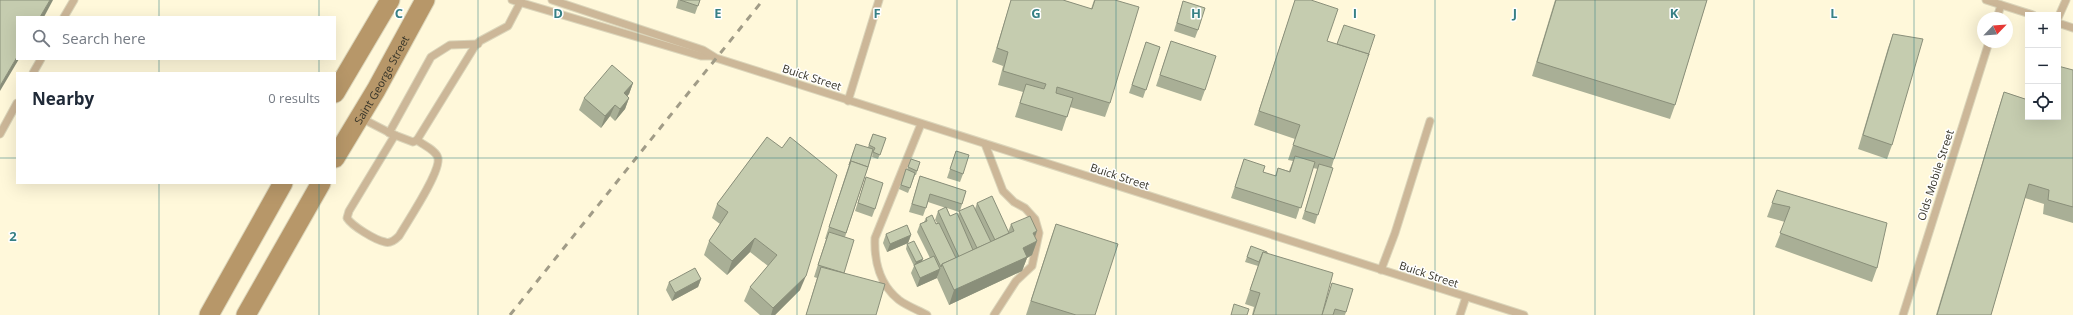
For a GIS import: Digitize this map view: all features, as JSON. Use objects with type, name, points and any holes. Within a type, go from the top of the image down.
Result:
[{"type":"main road","points":[[336,91],[390,0]]},
{"type":"main road","name":"Saint George Street","points":[[336,156],[360,117],[425,0]]},
{"type":"main road","points":[[209,315],[282,184]]},
{"type":"main road","points":[[246,315],[320,184]]},
{"type":"lane","points":[[65,16],[74,0]]},
{"type":"lane","name":"Buick Street","points":[[512,0],[701,56],[710,56],[1524,315]]},
{"type":"lane","name":"Buick Street","points":[[552,0],[703,50],[710,56]]},
{"type":"lane","points":[[848,101],[879,0]]},
{"type":"lane","points":[[1986,0],[2025,12]]},
{"type":"lane","points":[[2061,12],[2066,0]]},
{"type":"lane","points":[[360,117],[392,134],[413,142],[417,140],[478,44],[508,26],[520,3]]},
{"type":"lane","points":[[1999,12],[2001,5]]},
{"type":"lane","points":[[2061,24],[2073,28]]},
{"type":"lane","points":[[417,140],[436,154],[438,160],[435,176],[399,236],[393,241],[385,243],[351,224],[347,218],[349,211],[392,134],[431,58],[450,45],[478,44]]},
{"type":"lane","name":"Olds Mobile Street","points":[[1903,315],[1987,48]]},
{"type":"lane","points":[[34,72],[40,60]]},
{"type":"lane","points":[[0,134],[16,105]]},
{"type":"lane","points":[[1381,270],[1396,233],[1430,121]]},
{"type":"lane","points":[[920,124],[875,238],[874,253],[876,264],[885,284],[899,300],[927,315]]},
{"type":"lane","points":[[985,144],[1003,191],[1014,202],[1025,208],[1035,219],[1039,232],[1032,266],[1016,282],[994,315]]},
{"type":"lane","points":[[1460,315],[1466,297]]},
{"type":"building","points":[[0,0],[50,0],[41,16],[16,16],[16,59],[0,86]]},
{"type":"building","points":[[680,0],[700,0],[698,6]]},
{"type":"building","points":[[1011,0],[1063,0],[1092,9],[1095,0],[1115,0],[1139,7],[1110,103],[1057,87],[1056,93],[1073,98],[1067,117],[1020,103],[1026,84],[1044,89],[1046,84],[1003,71],[1008,52],[997,48]]},
{"type":"building","points":[[1295,0],[1311,0],[1338,9],[1327,41],[1369,54],[1334,159],[1293,145],[1300,125],[1259,111]]},
{"type":"building","points":[[1556,0],[1707,0],[1675,105],[1537,62]]},
{"type":"building","points":[[1183,1],[1205,8],[1198,30],[1177,23]]},
{"type":"building","points":[[1344,25],[1375,35],[1369,54],[1337,44]]},
{"type":"building","points":[[1893,34],[1923,39],[1892,145],[1863,135]]},
{"type":"building","points":[[1171,41],[1216,56],[1205,90],[1160,75]]},
{"type":"building","points":[[1146,42],[1160,47],[1146,90],[1132,85]]},
{"type":"building","points":[[612,65],[633,83],[624,93],[629,98],[620,109],[615,105],[605,116],[584,98]]},
{"type":"building","points":[[2061,67],[2073,70],[2073,207],[2048,200],[2049,190],[2029,184],[1991,315],[1937,315],[2004,92],[2025,99],[2025,120],[2061,120]]},
{"type":"building","points":[[873,134],[886,138],[880,155],[873,152],[875,148],[869,145]]},
{"type":"building","points":[[767,137],[782,148],[790,137],[837,175],[806,276],[773,308],[750,287],[777,255],[755,238],[732,261],[709,241],[728,212],[717,204]]},
{"type":"building","points":[[856,144],[873,149],[868,167],[851,161],[849,165]]},
{"type":"building","points":[[956,151],[969,155],[963,174],[950,169]]},
{"type":"building","points":[[1295,156],[1315,162],[1301,208],[1235,187],[1244,159],[1265,166],[1263,172],[1276,176],[1278,168],[1290,172]]},
{"type":"building","points":[[911,159],[920,162],[917,171],[908,167]]},
{"type":"building","points":[[851,161],[868,167],[846,233],[829,227]]},
{"type":"building","points":[[1319,164],[1333,168],[1318,215],[1305,211]]},
{"type":"building","points":[[906,169],[915,173],[910,188],[901,185]]},
{"type":"building","points":[[920,176],[966,191],[962,204],[930,194],[926,208],[912,204]]},
{"type":"building","points":[[866,177],[883,183],[875,209],[858,203]]},
{"type":"building","points":[[1777,190],[1887,223],[1877,268],[1780,233],[1790,207],[1772,203]]},
{"type":"building","points":[[992,196],[1009,233],[995,240],[977,203]]},
{"type":"building","points":[[973,205],[991,242],[977,248],[959,211]]},
{"type":"building","points":[[946,207],[950,216],[957,213],[973,250],[959,257],[938,211]]},
{"type":"building","points":[[932,215],[936,224],[939,223],[956,258],[942,264],[941,267],[920,224],[927,221],[926,218]]},
{"type":"building","points":[[1030,216],[1037,231],[1033,233],[1037,241],[1023,248],[1027,257],[954,290],[942,264],[1014,231],[1011,224]]},
{"type":"building","points":[[1056,224],[1118,244],[1095,315],[1076,315],[1031,301]]},
{"type":"building","points":[[907,225],[911,235],[890,244],[886,234]]},
{"type":"building","points":[[829,232],[854,240],[844,273],[818,265]]},
{"type":"building","points":[[914,241],[923,259],[916,262],[907,244]]},
{"type":"building","points":[[1251,246],[1267,252],[1267,254],[1263,252],[1259,262],[1247,257]]},
{"type":"building","points":[[1263,252],[1333,273],[1322,315],[1253,315],[1260,293],[1250,290]]},
{"type":"building","points":[[934,256],[940,269],[920,278],[914,265]]},
{"type":"building","points":[[821,267],[885,284],[876,315],[806,315]]},
{"type":"building","points":[[695,268],[701,279],[675,293],[669,282]]},
{"type":"building","points":[[1332,283],[1353,289],[1346,312],[1335,309],[1333,315],[1322,315]]},
{"type":"building","points":[[1234,304],[1249,309],[1247,315],[1231,315]]},
{"type":"railway","points":[[510,315],[763,0]]}]
